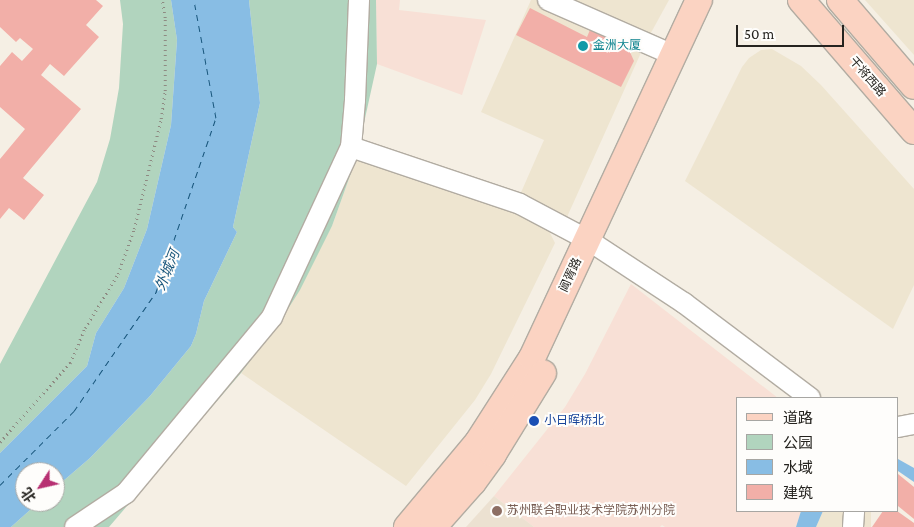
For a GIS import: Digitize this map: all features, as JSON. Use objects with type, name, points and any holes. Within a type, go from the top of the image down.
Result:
[{"type":"main road","name":"阊胥路","points":[[434,527],[473,482],[510,429],[547,366],[595,244],[699,0]]},
{"type":"main road","name":"阊胥路","points":[[407,527],[458,468],[499,412],[532,358],[595,244],[719,0]]},
{"type":"main road","name":"干将西路","points":[[801,0],[914,131]]},
{"type":"main road","points":[[840,0],[914,86]]},
{"type":"street","points":[[75,527],[126,493],[272,317],[351,147],[359,0]]},
{"type":"street","points":[[548,0],[674,55]]},
{"type":"street","points":[[351,147],[520,204],[595,244],[684,303],[809,397]]},
{"type":"street","points":[[899,426],[914,424]]},
{"type":"street","points":[[853,527],[854,512]]},
{"type":"path","points":[[0,442],[70,363],[86,328],[118,274],[134,229],[161,120],[165,91],[165,18],[162,0]]},
{"type":"shaded area","points":[[376,0],[400,0],[399,10],[486,20],[462,95],[377,64]]},
{"type":"shaded area","name":"金洲大厦","points":[[531,0],[543,0],[644,46],[567,217],[519,197],[544,140],[481,112]]},
{"type":"shaded area","points":[[557,0],[669,0],[647,40]]},
{"type":"shaded area","points":[[865,0],[914,0],[914,55]]},
{"type":"shaded area","points":[[772,49],[801,66],[821,85],[914,189],[914,285],[893,329],[685,181],[742,67],[749,58],[761,50]]},
{"type":"shaded area","points":[[356,159],[452,182],[546,225],[555,243],[491,374],[475,400],[406,486],[241,373],[279,323],[332,226]]},
{"type":"shaded area","points":[[631,284],[777,397],[736,397],[736,512],[801,512],[796,527],[665,527],[662,525],[660,527],[534,527],[494,496],[565,407],[585,374]]},
{"type":"shaded area","name":"苏州联合职业技术学院苏州分院","points":[[494,496],[534,527],[466,527]]},
{"type":"shaded area","points":[[823,512],[871,512],[871,527],[816,527]]},
{"type":"green space","points":[[120,0],[171,0],[177,40],[171,125],[147,229],[124,288],[96,333],[87,366],[0,453],[0,364],[97,182],[110,139],[119,88],[123,24]]},
{"type":"green space","points":[[249,0],[376,0],[377,64],[356,159],[332,226],[300,290],[279,323],[241,373],[109,527],[11,527],[28,512],[65,512],[65,479],[90,458],[150,396],[191,346],[204,301],[237,232],[233,227],[260,103]]},
{"type":"water","name":"外城河","points":[[171,0],[249,0],[260,103],[233,227],[237,232],[204,301],[191,346],[150,396],[90,458],[65,479],[65,462],[15,462],[15,512],[28,512],[11,527],[0,527],[0,453],[87,366],[96,333],[124,288],[147,229],[171,125],[177,40]]},
{"type":"water","points":[[899,460],[914,468],[914,482],[899,472]]},
{"type":"water","points":[[801,512],[823,512],[816,527],[796,527]]},
{"type":"building","points":[[0,0],[96,0],[103,6],[86,25],[99,37],[64,76],[50,64],[41,75],[81,109],[23,178],[44,195],[24,220],[9,208],[0,219],[0,159],[25,129],[0,107],[0,66],[12,52],[22,61],[33,49],[20,38],[16,42],[0,27]]},
{"type":"building","name":"金洲大厦","points":[[530,8],[587,37],[592,25],[625,41],[634,61],[621,87],[516,35]]},
{"type":"building","points":[[899,475],[914,487],[914,519],[899,507]]},
{"type":"building","points":[[882,512],[898,512],[914,523],[914,527],[872,527]]},
{"type":"ferry route","points":[[0,485],[74,411],[156,292],[216,118],[194,0]]},
{"type":"place","name":"金洲大厦","points":[[583,46]]},
{"type":"place","name":"小日晖桥北","points":[[534,421]]},
{"type":"place","name":"苏州联合职业技术学院苏州分院","points":[[497,511]]}]
